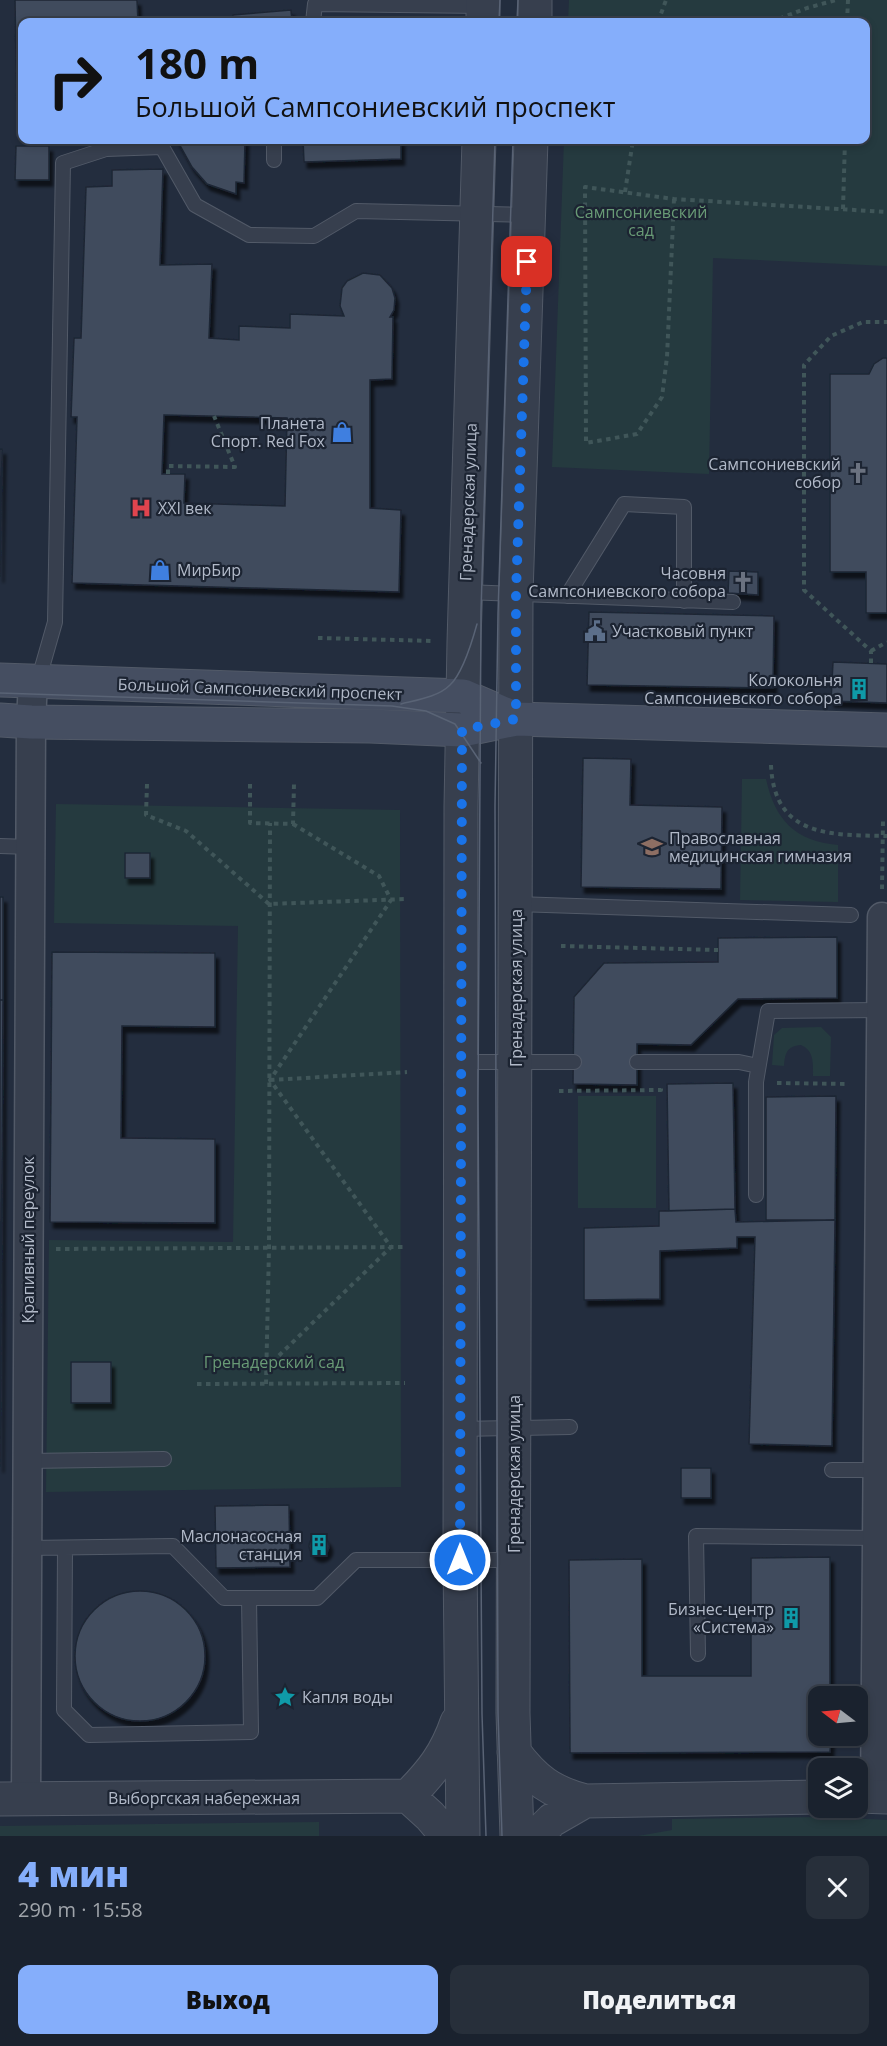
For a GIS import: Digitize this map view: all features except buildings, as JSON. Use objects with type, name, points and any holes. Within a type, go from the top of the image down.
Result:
[{"type":"main road","name":"Большой Сампсониевский проспект","points":[[0,680],[463,696],[516,719]]},
{"type":"main road","name":"Большой Сампсониевский проспект","points":[[15,721],[370,726],[462,730],[516,719],[887,730]]},
{"type":"street","points":[[535,0],[535,18]]},
{"type":"street","name":"Гренадерская улица","points":[[463,1836],[460,1715],[462,730],[479,144]]},
{"type":"street","name":"Гренадерская улица","points":[[517,1836],[513,1560],[516,594],[531,144]]},
{"type":"street","name":"Крапивный переулок","points":[[13,1799],[27,1548],[30,847],[15,721],[33,681]]},
{"type":"street","points":[[873,1796],[882,1593],[877,1538],[877,1470],[882,917]]},
{"type":"street","points":[[447,1836],[408,1796],[431,1773],[443,1755],[460,1715]]},
{"type":"street","points":[[514,1752],[527,1770],[544,1785],[563,1795],[585,1801],[808,1797]]},
{"type":"street","name":"Выборгская набережная","points":[[13,1799],[408,1796]]},
{"type":"street","points":[[536,1836],[552,1820],[585,1801]]},
{"type":"lane","points":[[314,18],[315,4],[483,9]]},
{"type":"lane","points":[[274,144],[274,160]]},
{"type":"lane","points":[[33,681],[41,671],[55,622],[63,164],[106,149],[162,147],[195,205],[249,235],[314,236],[356,211],[529,215]]},
{"type":"lane","points":[[567,596],[624,504],[684,507],[684,601]]},
{"type":"lane","points":[[465,592],[733,603]]},
{"type":"lane","points":[[0,846],[30,847]]},
{"type":"lane","points":[[516,904],[851,915]]},
{"type":"lane","points":[[756,1195],[756,1082],[768,1011],[881,1010]]},
{"type":"lane","points":[[460,1062],[574,1062]]},
{"type":"lane","points":[[637,1062],[739,1062],[758,1066]]},
{"type":"lane","points":[[460,1429],[570,1427]]},
{"type":"lane","points":[[27,1461],[164,1459]]},
{"type":"lane","points":[[832,1470],[877,1470]]},
{"type":"lane","points":[[698,1654],[696,1536],[877,1538]]},
{"type":"lane","points":[[27,1548],[173,1546],[224,1598],[317,1598],[356,1560],[513,1560]]},
{"type":"lane","points":[[65,1548],[64,1710],[89,1735],[251,1732],[249,1598]]},
{"type":"path","points":[[659,18],[666,0]]},
{"type":"path","points":[[781,18],[836,0]]},
{"type":"path","points":[[847,18],[848,0]]},
{"type":"path","points":[[625,192],[632,144]]},
{"type":"path","points":[[843,209],[845,144]]},
{"type":"path","points":[[674,199],[667,357],[662,397],[636,434],[586,443],[585,187],[674,199],[887,212]]},
{"type":"path","points":[[871,663],[871,651],[804,590],[804,365],[831,336],[863,322],[887,322]]},
{"type":"path","points":[[168,474],[168,466],[235,467],[213,416]]},
{"type":"path","points":[[318,639],[435,641]]},
{"type":"path","points":[[871,651],[887,642]]},
{"type":"path","points":[[771,765],[774,792],[783,808],[794,820],[808,829],[828,834],[885,836]]},
{"type":"path","points":[[147,784],[147,815],[186,831],[269,904],[406,899]]},
{"type":"path","points":[[250,784],[250,823],[293,824],[379,876],[391,900]]},
{"type":"path","points":[[293,824],[294,784]]},
{"type":"path","points":[[882,917],[885,836],[883,821]]},
{"type":"path","points":[[266,1384],[269,1248],[270,823]]},
{"type":"path","points":[[270,1080],[391,900]]},
{"type":"path","points":[[561,946],[718,950]]},
{"type":"path","points":[[559,1091],[661,1090],[662,1062]]},
{"type":"path","points":[[270,1080],[407,1072]]},
{"type":"path","points":[[270,1080],[391,1247]]},
{"type":"path","points":[[756,1082],[849,1084]]},
{"type":"path","points":[[266,1368],[391,1247]]},
{"type":"path","points":[[28,1249],[406,1247]]},
{"type":"path","points":[[196,1384],[405,1383]]},
{"type":"green space","name":"Сампсониевский сад","points":[[569,0],[887,0],[887,266],[713,258],[709,474],[552,467],[564,144],[870,144],[870,18],[568,18]]},
{"type":"green space","points":[[742,779],[766,779],[775,806],[789,826],[810,839],[838,845],[838,902],[740,900]]},
{"type":"green space","name":"Гренадерский сад","points":[[56,804],[400,810],[401,1487],[46,1492],[49,1240],[233,1242],[238,926],[54,923]]},
{"type":"green space","points":[[821,1027],[831,1037],[830,1076],[813,1076],[811,1054],[801,1045],[788,1051],[784,1066],[772,1065],[774,1035],[782,1028]]},
{"type":"green space","points":[[578,1096],[656,1096],[656,1208],[578,1208]]},
{"type":"green space","points":[[808,1817],[887,1820],[887,1836],[638,1836],[672,1830],[672,1819]]},
{"type":"green space","points":[[319,1822],[319,1836],[0,1836],[0,1826]]},
{"type":"tram line","points":[[499,18],[500,0]]},
{"type":"tram line","points":[[517,18],[518,0]]},
{"type":"tram line","points":[[486,1836],[482,1714],[478,1099],[481,612],[495,144]]},
{"type":"tram line","points":[[502,1836],[498,1713],[495,806],[498,614],[513,144]]},
{"type":"tram line","points":[[401,704],[433,695],[445,689],[455,680],[470,648],[477,624]]},
{"type":"tram line","points":[[0,693],[392,706],[426,711],[455,724],[481,763]]},
{"type":"place","name":"Планета Спорт. Red Fox","points":[[342,432]]},
{"type":"place","name":"Сампсониевский собор","points":[[858,473]]},
{"type":"place","name":"XXI век","points":[[141,508]]},
{"type":"place","name":"МирБир","points":[[160,570]]},
{"type":"place","name":"Часовня Сампсониевского собора","points":[[743,582]]},
{"type":"place","name":"Участковый пункт","points":[[595,631]]},
{"type":"place","name":"Колокольня Сампсониевского собора","points":[[859,689]]},
{"type":"place","name":"Православная медицинская гимназия","points":[[652,847]]},
{"type":"place","name":"Маслонасосная станция","points":[[319,1545]]},
{"type":"place","name":"Бизнес-центр «Система»","points":[[791,1618]]},
{"type":"place","name":"Капля воды","points":[[285,1697]]},
{"type":"route","points":[[460,1560],[462,730],[516,719],[516,594],[527,262]]}]
